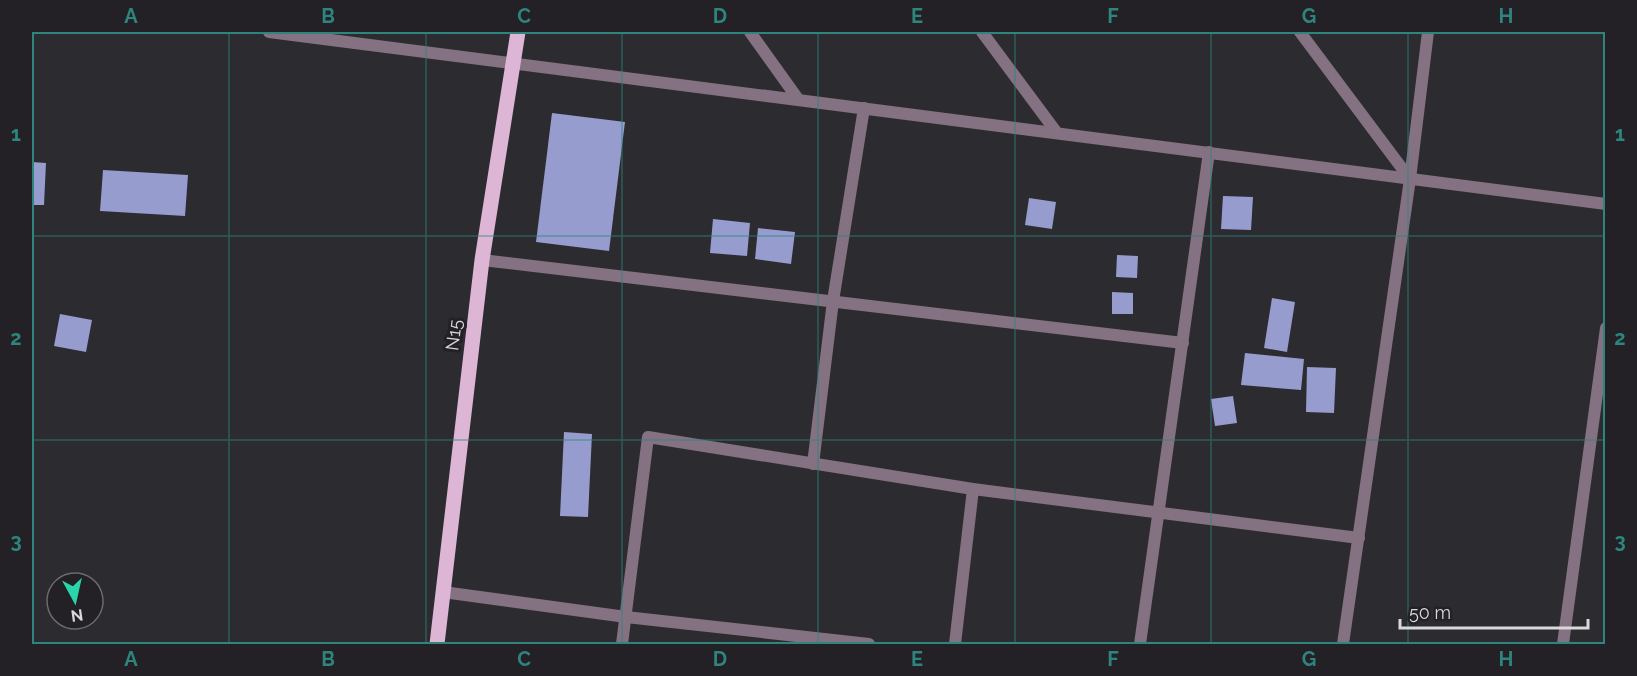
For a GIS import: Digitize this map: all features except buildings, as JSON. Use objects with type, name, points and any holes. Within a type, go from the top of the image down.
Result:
[{"type":"main road","name":"N15","points":[[437,645],[482,260],[518,32]]},
{"type":"street","points":[[269,32],[1605,204]]},
{"type":"street","points":[[750,32],[798,99]]},
{"type":"street","points":[[982,32],[1057,133]]},
{"type":"street","points":[[1300,32],[1410,179]]},
{"type":"street","points":[[1344,645],[1410,179],[1428,32]]},
{"type":"street","points":[[813,464],[833,301],[864,108]]},
{"type":"street","points":[[1140,645],[1209,152]]},
{"type":"street","points":[[482,260],[1183,343]]},
{"type":"street","points":[[1563,645],[1605,328]]},
{"type":"street","points":[[622,645],[648,437],[973,489],[1359,538]]},
{"type":"street","points":[[955,645],[973,489]]},
{"type":"street","points":[[443,592],[626,617],[869,645]]}]
